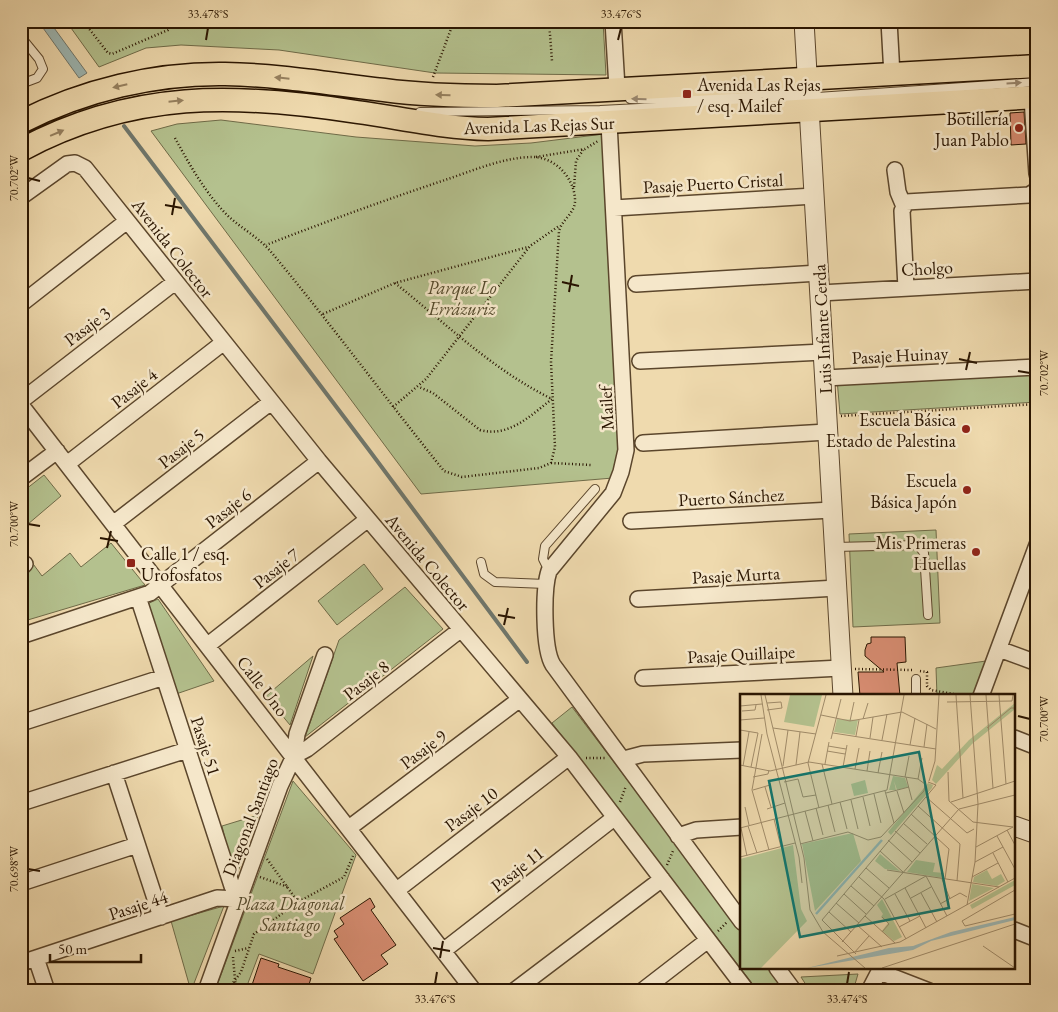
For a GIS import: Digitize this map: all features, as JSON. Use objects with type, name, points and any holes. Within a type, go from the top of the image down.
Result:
[{"type":"main road","name":"Avenida Las Rejas Sur","points":[[21,150],[50,136],[94,119],[168,102],[247,99],[358,112],[418,123],[473,129],[609,130],[808,94],[892,75],[1037,66]]},
{"type":"main road","name":"Avenida Las Rejas Sur","points":[[21,122],[78,98],[107,89],[145,81],[194,75],[253,75],[434,95],[497,96],[580,93],[617,88],[808,94],[1035,92]]},
{"type":"street","points":[[613,21],[617,88]]},
{"type":"street","name":"Luis Infante Cerda","points":[[804,21],[843,694]]},
{"type":"street","points":[[889,21],[892,75]]},
{"type":"street","points":[[1035,92],[1037,174]]},
{"type":"street","name":"Mailef","points":[[548,578],[613,492],[621,472],[626,450],[609,130]]},
{"type":"street","name":"Avenida Colector","points":[[21,197],[67,164],[75,163],[85,168],[319,461],[569,757],[747,991]]},
{"type":"street","points":[[895,170],[898,192],[903,204],[906,288]]},
{"type":"street","points":[[903,204],[909,201],[1030,195],[1036,192]]},
{"type":"street","name":"Pasaje Puerto Cristal","points":[[614,208],[814,196]]},
{"type":"street","points":[[21,304],[127,221]]},
{"type":"street","points":[[636,284],[818,273]]},
{"type":"street","name":"Cholgo","points":[[820,293],[1037,281]]},
{"type":"street","name":"Pasaje 3","points":[[21,401],[175,282]]},
{"type":"street","name":"Pasaje 4","points":[[67,464],[224,342]]},
{"type":"street","points":[[640,362],[823,352]]},
{"type":"street","name":"Pasaje Huinay","points":[[824,378],[1037,367]]},
{"type":"street","name":"Pasaje 5","points":[[113,524],[271,402]]},
{"type":"street","name":"Calle Uno","points":[[21,405],[474,991]]},
{"type":"street","points":[[643,443],[827,424]]},
{"type":"street","points":[[21,478],[57,451]]},
{"type":"street","name":"Pasaje 6","points":[[21,636],[138,598],[161,585],[319,461]]},
{"type":"street","name":"Puerto Sánchez","points":[[632,521],[832,510]]},
{"type":"street","name":"Pasaje 7","points":[[208,645],[368,519]]},
{"type":"street","points":[[982,694],[999,648],[1031,577],[1037,545]]},
{"type":"street","points":[[548,578],[547,647],[553,665],[739,918]]},
{"type":"street","name":"Pasaje Murta","points":[[638,599],[837,588]]},
{"type":"street","name":"Pasaje 51","points":[[140,603],[232,886],[239,900]]},
{"type":"street","name":"Pasaje 8","points":[[294,756],[307,749],[460,630]]},
{"type":"street","points":[[999,648],[1037,663]]},
{"type":"street","name":"Diagonal Santiago","points":[[206,991],[280,786],[294,756],[297,734],[325,655]]},
{"type":"street","name":"Pasaje Quillaipe","points":[[642,678],[841,668]]},
{"type":"street","points":[[21,723],[164,678]]},
{"type":"street","name":"Pasaje 9","points":[[349,828],[520,699]]},
{"type":"street","points":[[1016,739],[1037,747]]},
{"type":"street","points":[[21,803],[187,750]]},
{"type":"street","points":[[628,765],[643,754],[740,750]]},
{"type":"street","name":"Pasaje 10","points":[[397,890],[569,757]]},
{"type":"street","points":[[114,773],[161,917]]},
{"type":"street","name":"Pasaje 11","points":[[444,951],[614,818]]},
{"type":"street","points":[[678,836],[696,830],[740,827]]},
{"type":"street","points":[[1016,827],[1037,834]]},
{"type":"street","points":[[21,883],[137,845]]},
{"type":"street","points":[[514,991],[662,879]]},
{"type":"street","name":"Pasaje 44","points":[[21,963],[217,898],[227,897],[239,900]]},
{"type":"street","points":[[1016,931],[1037,939]]},
{"type":"street","points":[[642,991],[708,940]]},
{"type":"street","points":[[36,958],[48,991]]},
{"type":"street","points":[[778,970],[794,991]]},
{"type":"street","points":[[869,991],[880,970],[929,991]]},
{"type":"lane","points":[[21,38],[39,59],[43,69],[37,78],[21,84]]},
{"type":"lane","points":[[358,112],[600,110],[1037,74]]},
{"type":"lane","points":[[580,93],[629,99],[666,100],[808,94]]},
{"type":"lane","points":[[481,562],[484,574],[495,582],[548,578],[543,558],[545,546],[596,489]]},
{"type":"lane","points":[[834,548],[918,545],[924,554],[928,615]]},
{"type":"lane","points":[[916,679],[916,694]]},
{"type":"path","points":[[84,21],[108,53],[112,54],[168,30],[176,21]]},
{"type":"path","points":[[431,81],[454,21]]},
{"type":"path","points":[[549,21],[552,62]]},
{"type":"path","points":[[393,407],[419,387],[530,246],[560,225],[574,210],[576,200],[574,189],[576,161],[585,149],[609,130]]},
{"type":"path","points":[[175,138],[198,177],[224,212],[240,227],[266,245],[323,314],[444,471],[462,477],[539,468],[551,463],[591,465]]},
{"type":"path","points":[[266,245],[464,174],[512,160],[585,149]]},
{"type":"path","points":[[535,157],[551,162],[564,172],[574,189]]},
{"type":"path","points":[[551,463],[555,448],[551,362],[560,225]]},
{"type":"path","points":[[323,314],[395,283],[530,246]]},
{"type":"path","points":[[395,283],[436,316],[458,338],[552,399]]},
{"type":"path","points":[[419,387],[433,393],[480,430],[489,432],[509,429],[517,425],[552,399]]},
{"type":"path","points":[[827,424],[1037,404]]},
{"type":"path","points":[[569,757],[628,765],[614,818]]},
{"type":"path","points":[[662,879],[678,836]]},
{"type":"path","points":[[227,991],[241,972],[254,934],[298,902],[344,877],[359,841]]},
{"type":"path","points":[[265,864],[267,858],[298,902]]},
{"type":"path","points":[[262,871],[260,877],[288,887]]},
{"type":"path","points":[[708,940],[739,918]]},
{"type":"path","points":[[236,991],[232,952],[249,948]]},
{"type":"green space","points":[[66,21],[603,21],[606,75],[435,73],[279,50],[181,45],[146,48],[99,67]]},
{"type":"green space","name":"Parque Lo Errázuriz","points":[[221,120],[356,137],[475,146],[531,143],[604,134],[621,447],[613,478],[421,494],[151,131],[177,124]]},
{"type":"green space","points":[[1037,369],[1037,402],[840,414],[837,379]]},
{"type":"green space","points":[[44,475],[61,496],[21,530],[21,493]]},
{"type":"green space","points":[[936,530],[940,623],[853,627],[849,534]]},
{"type":"green space","points":[[111,543],[145,585],[21,622],[21,563],[28,557],[42,576],[70,553],[81,567]]},
{"type":"green space","points":[[364,564],[383,589],[337,625],[318,601]]},
{"type":"green space","points":[[405,587],[443,629],[305,737],[339,640]]},
{"type":"green space","points":[[158,599],[214,681],[176,694],[143,606]]},
{"type":"green space","points":[[313,656],[290,725],[266,696]]},
{"type":"green space","points":[[986,661],[974,694],[937,694],[936,668]]},
{"type":"green space","points":[[572,707],[740,928],[740,968],[552,723]]},
{"type":"green space","name":"Plaza Diagonal Santiago","points":[[293,781],[356,855],[313,974],[259,954],[245,991],[215,991]]},
{"type":"green space","points":[[258,815],[235,880],[222,826]]},
{"type":"green space","points":[[224,906],[191,991],[171,921]]},
{"type":"green space","points":[[742,970],[770,970],[786,991],[758,991]]},
{"type":"green space","points":[[858,974],[853,991],[810,991],[801,977]]},
{"type":"water","points":[[38,21],[49,21],[87,73],[79,78]]},
{"type":"building","name":"Botillería Juan Pablo","points":[[1024,112],[1026,144],[1011,145],[1010,113]]},
{"type":"building","points":[[871,637],[905,637],[906,662],[897,663],[900,694],[860,694],[858,672],[884,672],[865,656],[867,644],[871,643]]},
{"type":"building","points":[[370,898],[375,907],[371,910],[396,945],[381,955],[388,964],[363,981],[334,939],[338,937],[334,931],[344,924],[340,918]]},
{"type":"building","points":[[261,958],[279,964],[278,967],[311,978],[307,991],[250,991]]},
{"type":"waterway","points":[[124,126],[527,662]]},
{"type":"place","name":"Avenida Las Rejas / esq. Mailef","points":[[687,94]]},
{"type":"place","name":"Botillería Juan Pablo","points":[[1019,128]]},
{"type":"place","name":"Escuela Básica Estado de Palestina","points":[[966,429]]},
{"type":"place","name":"Escuela Básica Japón","points":[[967,490]]},
{"type":"place","name":"Mis Primeras Huellas","points":[[976,552]]},
{"type":"place","name":"Calle 1 / esq. Urofosfatos","points":[[131,563]]}]
